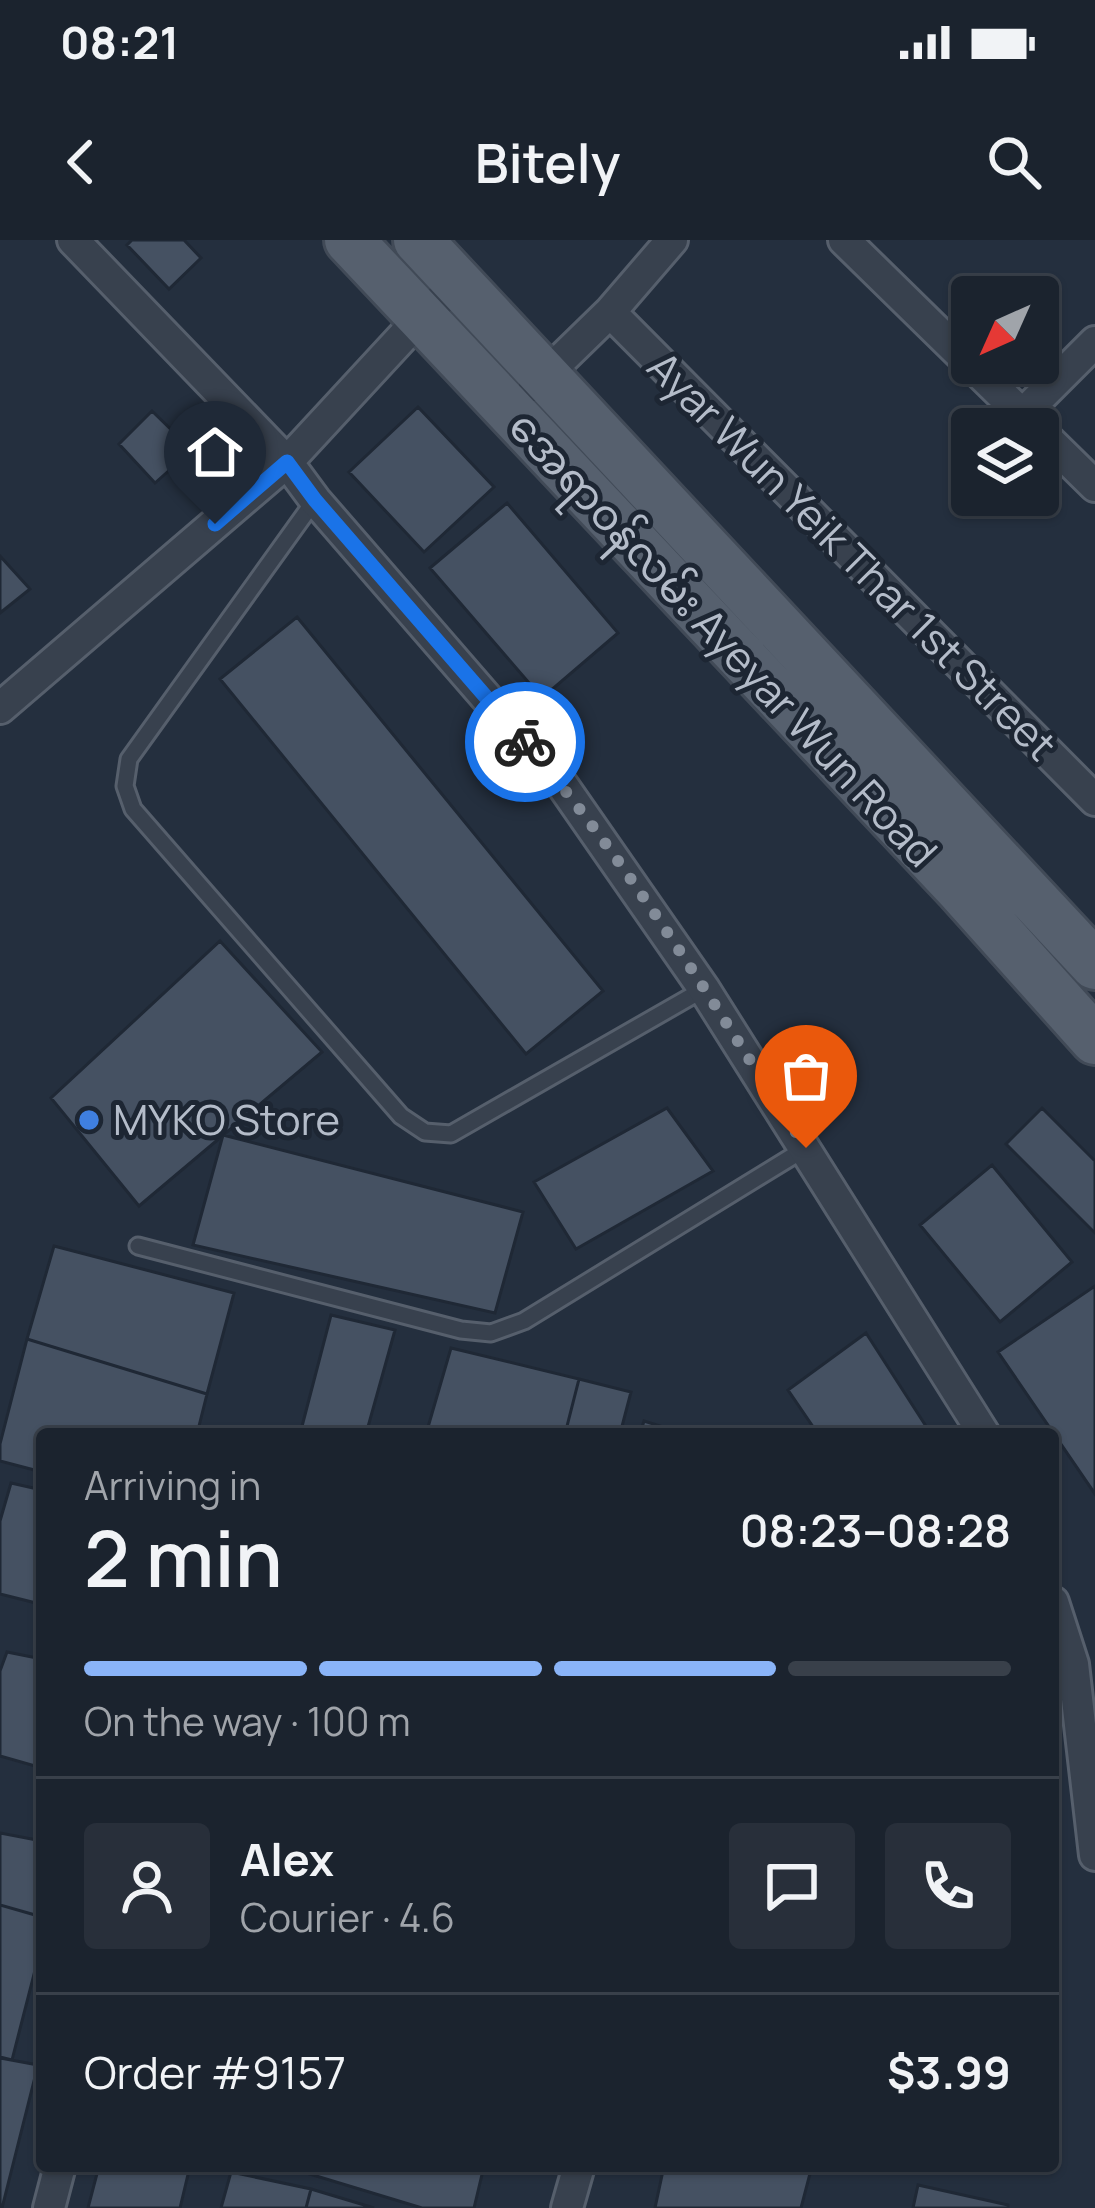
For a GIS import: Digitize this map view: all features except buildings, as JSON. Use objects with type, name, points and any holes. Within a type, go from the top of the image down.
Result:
[{"type":"main road","name":"အေရာဝန်လမ်း Ayeyar Wun Road","points":[[349,240],[959,888],[1095,1040]]},
{"type":"main road","name":"အေရာဝန်လမ်း Ayeyar Wun Road","points":[[418,240],[1095,964]]},
{"type":"street","points":[[73,240],[287,462],[563,786],[704,989],[980,1428]]},
{"type":"street","points":[[508,412],[610,312],[672,240]]},
{"type":"street","points":[[844,240],[1016,408]]},
{"type":"street","points":[[0,708],[287,462],[422,316],[459,283]]},
{"type":"street","name":"Ayar Wun Yeik Thar 1st Street","points":[[610,312],[1095,800]]},
{"type":"street","points":[[1044,408],[1095,342]]},
{"type":"street","points":[[1059,451],[1095,486]]},
{"type":"street","points":[[1059,1614],[1084,1662],[1085,1772],[1095,1855]]},
{"type":"street","points":[[1059,1766],[1085,1772]]},
{"type":"street","points":[[49,2208],[58,2172]]},
{"type":"street","points":[[567,2208],[577,2172]]},
{"type":"lane","points":[[315,500],[129,759],[125,786],[133,809],[401,1116],[425,1132],[451,1134],[704,989]]},
{"type":"lane","points":[[139,1246],[461,1330],[491,1333],[524,1322],[806,1148]]},
{"type":"way so far","points":[[525,742],[610,853],[806,1148]]},
{"type":"place","name":"MYKO Store","points":[[89,1120]]},
{"type":"route","points":[[215,524],[287,462],[525,742]]}]
